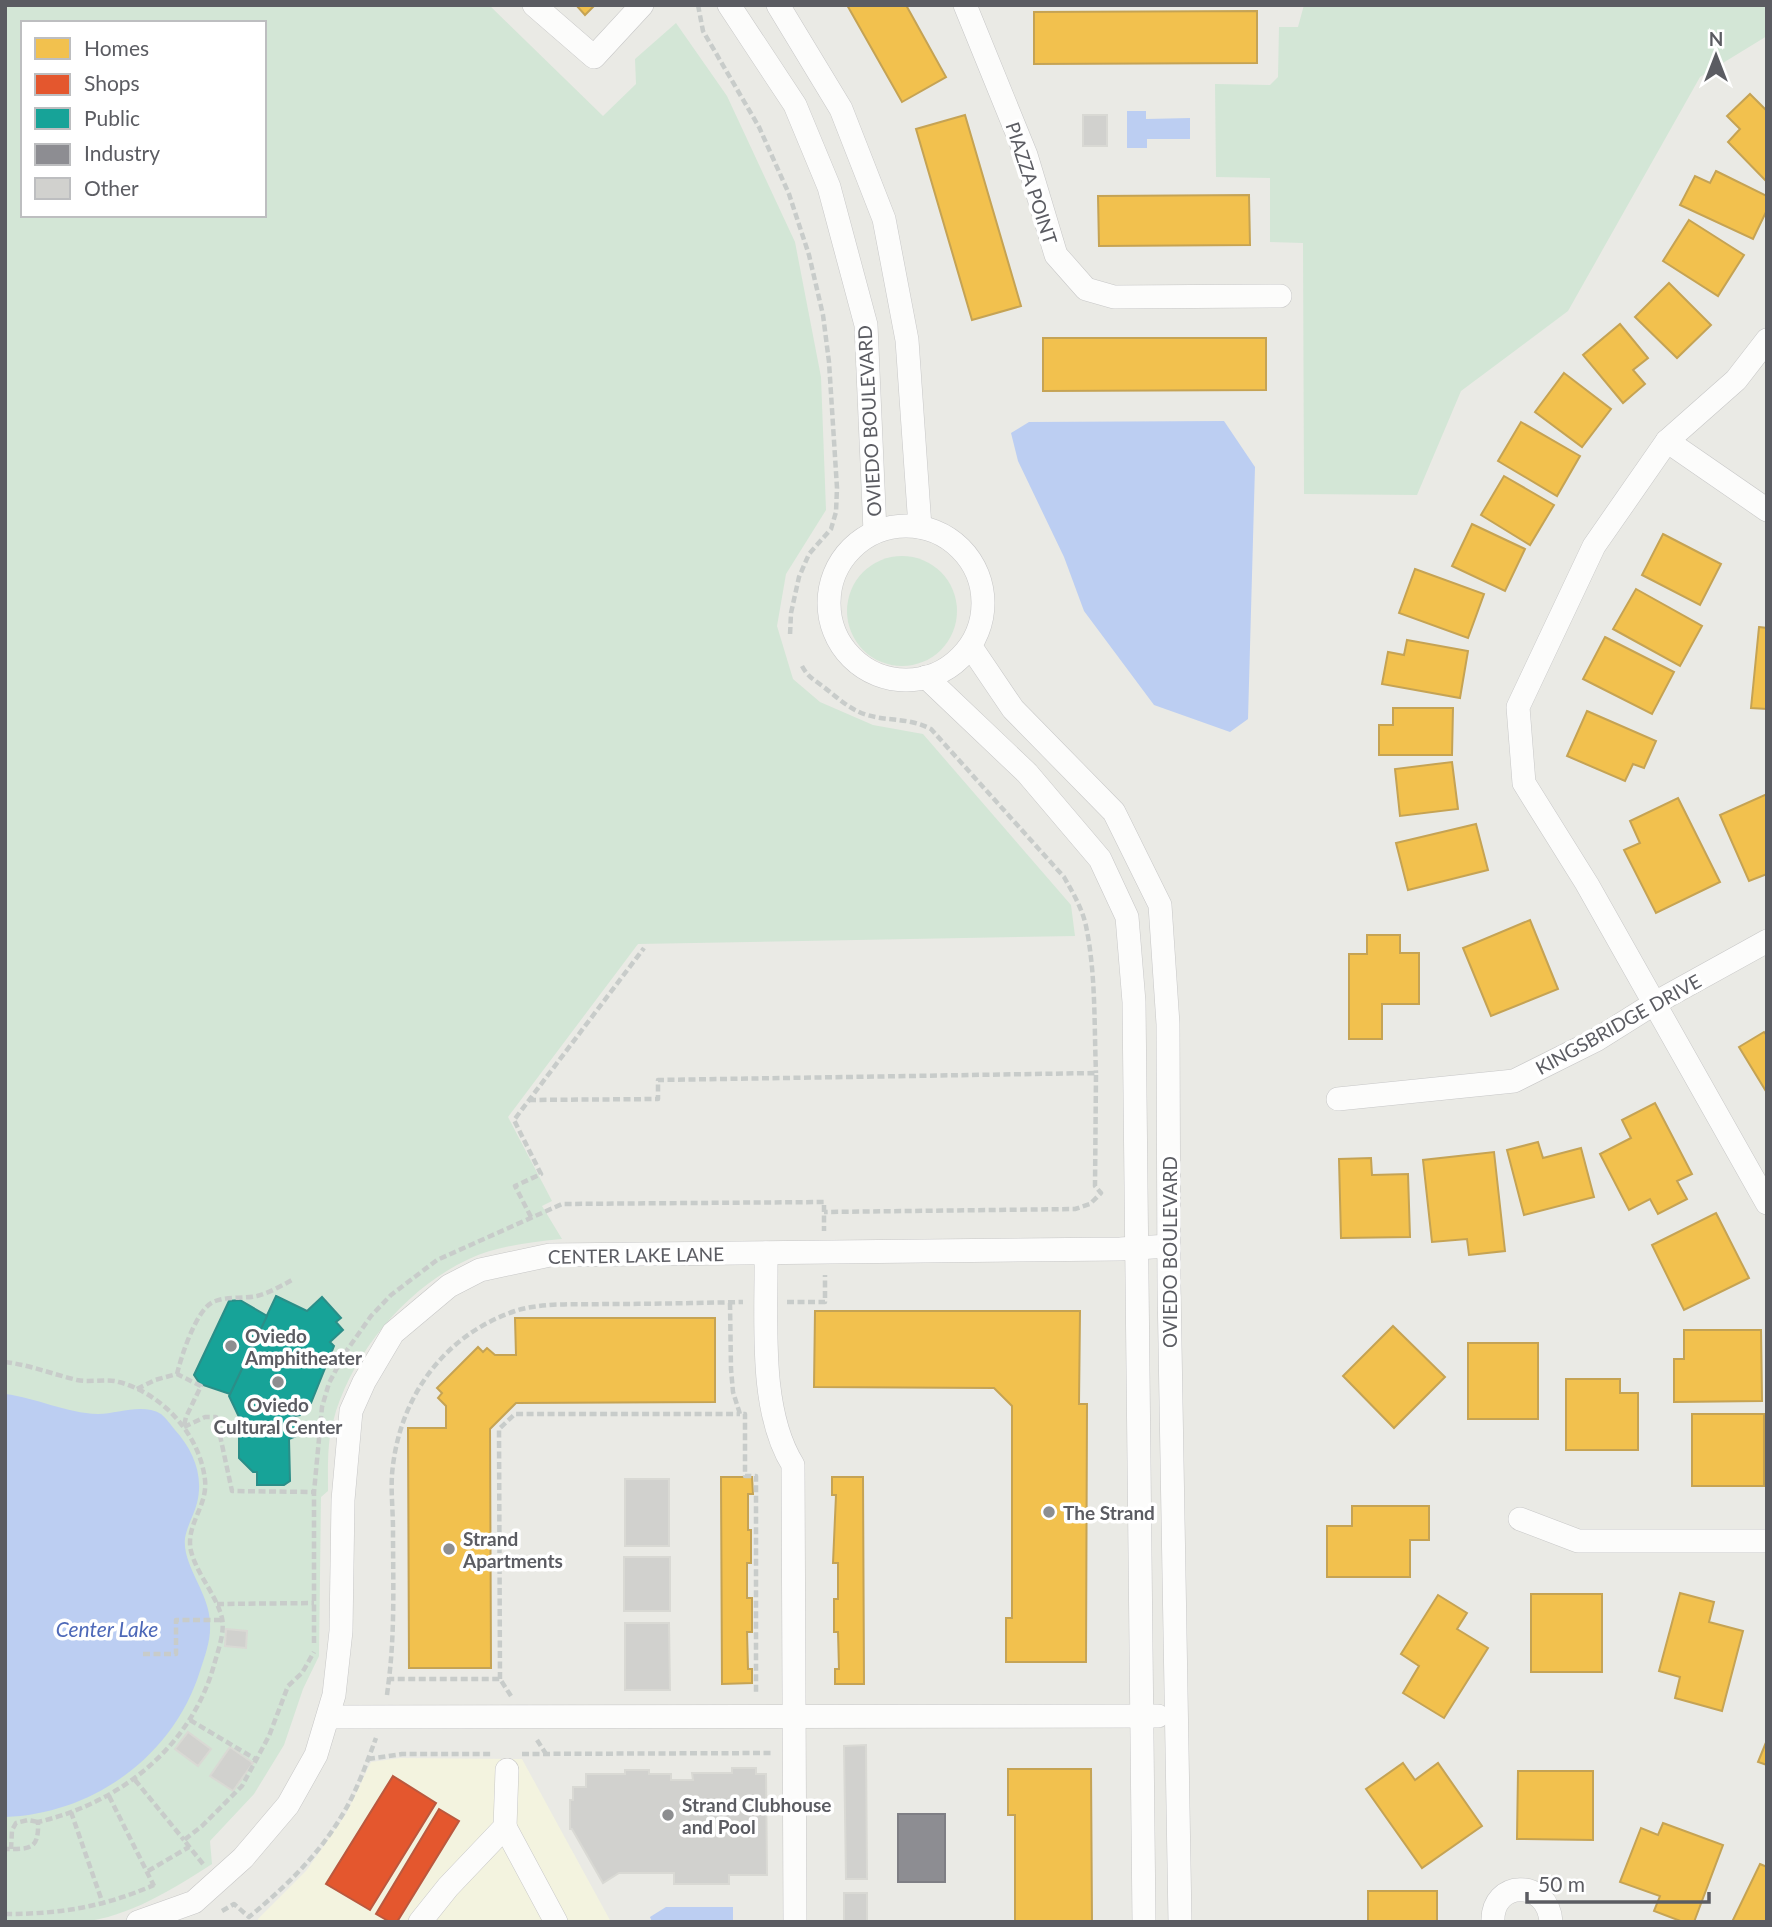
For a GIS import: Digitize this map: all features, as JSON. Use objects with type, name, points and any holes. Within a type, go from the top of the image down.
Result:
[{"type":"street","points":[[534,5],[594,57],[642,5]]},
{"type":"street","name":"OVIEDO BOULEVARD","points":[[729,5],[795,105],[833,200],[866,325],[875,532]]},
{"type":"street","name":"OVIEDO BOULEVARD","points":[[778,5],[841,108],[884,219],[907,340],[920,527]]},
{"type":"street","name":"PIAZZA POINT","points":[[965,5],[1026,155],[1056,255],[1086,289],[1114,297],[1280,296]]},
{"type":"street","points":[[1767,340],[1735,380],[1667,441],[1594,546],[1518,707],[1524,783],[1587,884],[1767,1203]]},
{"type":"street","points":[[1667,441],[1767,510]]},
{"type":"street","points":[[912,525],[920,527],[944,534],[968,555],[983,584],[984,616],[971,647],[948,669],[917,680],[884,678],[856,662],[836,636],[828,605],[834,573],[852,546],[880,529],[912,525]]},
{"type":"street","name":"OVIEDO BOULEVARD","points":[[971,647],[1013,709],[1114,812],[1160,905],[1168,1024],[1175,1716],[1180,1922]]},
{"type":"street","name":"OVIEDO BOULEVARD","points":[[926,677],[1027,773],[1100,859],[1127,918],[1134,1002],[1144,1922]]},
{"type":"street","name":"KINGSBRIDGE DRIVE","points":[[1338,1099],[1514,1081],[1596,1040],[1655,1003],[1767,941]]},
{"type":"street","name":"CENTER LAKE LANE","points":[[138,1922],[199,1912],[288,1805],[316,1755],[334,1695],[341,1632],[342,1500],[351,1411],[364,1382],[393,1333],[449,1286],[480,1270],[550,1255],[1120,1250],[1169,1246]]},
{"type":"street","points":[[766,1253],[768,1360],[772,1405],[782,1448],[793,1465],[795,1922]]},
{"type":"street","points":[[1520,1519],[1578,1541],[1767,1541]]},
{"type":"street","points":[[328,1717],[1175,1716]]},
{"type":"street","points":[[506,1759],[505,1827],[556,1922]]},
{"type":"street","points":[[420,1922],[448,1887],[505,1827]]},
{"type":"street","points":[[1493,1922],[1496,1903],[1504,1895],[1514,1890],[1526,1889],[1545,1901],[1550,1911],[1550,1922]]},
{"type":"path","points":[[698,5],[703,31],[759,127],[789,194],[809,255],[823,315],[829,362],[837,488],[836,512],[831,529],[809,554],[799,577],[791,613],[790,635]]},
{"type":"path","points":[[802,666],[808,678],[852,709],[866,715],[915,721],[931,729],[1063,877],[1078,901],[1086,925],[1092,967],[1096,1073],[1095,1186],[1101,1193],[1090,1204],[1075,1209],[824,1212]]},
{"type":"path","points":[[531,1217],[515,1186],[541,1174],[514,1120],[644,948]]},
{"type":"path","points":[[529,1100],[659,1099],[658,1080],[1096,1073]]},
{"type":"path","points":[[184,1840],[242,1786],[269,1736],[288,1686],[302,1673],[314,1651],[314,1492],[319,1427],[329,1383],[345,1353],[371,1315],[391,1295],[437,1260],[562,1204],[824,1202],[825,1302],[575,1305],[526,1309],[492,1321],[448,1349],[418,1386],[406,1412],[393,1467],[393,1647],[382,1717],[368,1759],[341,1817],[320,1846],[298,1873],[250,1919],[234,1903],[199,1912]]},
{"type":"path","points":[[177,1374],[181,1358],[205,1308],[213,1302],[259,1296],[292,1280]]},
{"type":"path","points":[[730,1303],[733,1392],[740,1414]]},
{"type":"path","points":[[5,1362],[28,1365],[84,1381],[115,1381],[165,1407],[184,1427],[198,1450],[205,1480],[203,1503],[191,1530],[191,1550],[223,1620],[219,1649],[210,1681],[190,1720],[158,1760],[135,1780],[109,1796],[38,1822],[28,1820],[16,1823],[8,1849],[31,1847],[37,1843],[38,1822]]},
{"type":"path","points":[[136,1390],[145,1384],[177,1374],[201,1386],[186,1416],[184,1427]]},
{"type":"path","points":[[546,1754],[500,1679],[499,1429],[515,1414],[746,1414],[746,1476],[756,1476],[758,1716],[760,1735],[774,1753],[774,1766]]},
{"type":"path","points":[[184,1427],[205,1416],[216,1417],[233,1491],[314,1492]]},
{"type":"path","points":[[217,1604],[314,1603]]},
{"type":"path","points":[[143,1654],[176,1654],[176,1620],[223,1620]]},
{"type":"path","points":[[389,1679],[500,1679]]},
{"type":"path","points":[[190,1720],[257,1760]]},
{"type":"path","points":[[368,1759],[402,1754],[506,1759],[546,1754],[774,1753]]},
{"type":"path","points":[[135,1780],[189,1847],[148,1871]]},
{"type":"path","points":[[5,1914],[69,1911],[103,1903],[154,1885],[109,1796]]},
{"type":"path","points":[[71,1812],[103,1903]]},
{"type":"shaded area","points":[[5,5],[489,5],[603,116],[636,84],[635,59],[676,23],[727,96],[795,242],[821,377],[826,510],[786,574],[777,626],[793,679],[820,702],[873,725],[923,734],[1071,905],[1075,936],[638,944],[508,1117],[552,1201],[542,1206],[562,1239],[491,1251],[469,1259],[424,1287],[384,1326],[353,1372],[341,1397],[330,1438],[328,1491],[321,1497],[319,1656],[303,1689],[284,1745],[254,1794],[210,1841],[212,1864],[134,1908],[99,1919],[53,1923],[5,1922]]},
{"type":"shaded area","points":[[1304,5],[1767,5],[1767,36],[1700,77],[1568,311],[1461,391],[1417,495],[1304,494],[1303,243],[1270,242],[1270,178],[1216,177],[1215,84],[1270,85],[1278,77],[1279,27],[1298,27]]},
{"type":"shaded area","points":[[902,556],[923,560],[941,572],[953,590],[957,611],[953,632],[941,650],[923,662],[902,666],[881,662],[863,650],[851,632],[847,611],[851,590],[863,572],[881,560]]},
{"type":"shaded area","points":[[400,1758],[522,1759],[611,1922],[259,1922],[258,1919],[306,1871],[346,1814],[371,1762]]},
{"type":"water","points":[[1127,111],[1146,111],[1146,119],[1190,118],[1190,139],[1147,139],[1147,148],[1127,148]]},
{"type":"water","points":[[1224,421],[1255,467],[1248,719],[1230,732],[1154,705],[1084,611],[1064,557],[1018,461],[1011,433],[1029,422]]},
{"type":"water","name":"Center Lake","points":[[5,1394],[86,1413],[106,1414],[146,1409],[161,1414],[167,1420],[187,1446],[198,1473],[199,1493],[186,1534],[185,1548],[206,1601],[210,1630],[204,1660],[188,1701],[171,1729],[150,1753],[126,1774],[99,1792],[69,1805],[38,1813],[5,1817]]},
{"type":"water","points":[[666,1907],[733,1907],[733,1922],[652,1922],[650,1917]]},
{"type":"building: Homes","points":[[576,5],[595,5],[585,15]]},
{"type":"building: Homes","points":[[847,5],[906,5],[946,77],[902,102]]},
{"type":"building: Homes","points":[[1257,11],[1257,63],[1034,64],[1034,12]]},
{"type":"building: Homes","points":[[1750,94],[1767,111],[1767,182],[1728,142],[1740,129],[1727,116]]},
{"type":"building: Homes","points":[[965,115],[1021,306],[972,320],[916,129]]},
{"type":"building: Homes","points":[[1716,171],[1767,196],[1767,210],[1753,239],[1680,205],[1695,176],[1710,183]]},
{"type":"building: Homes","points":[[1249,195],[1250,245],[1099,246],[1098,196]]},
{"type":"building: Homes","points":[[1689,220],[1744,255],[1718,296],[1663,261]]},
{"type":"building: Homes","points":[[1669,283],[1711,325],[1677,358],[1635,317]]},
{"type":"building: Homes","points":[[1620,324],[1648,358],[1633,370],[1645,384],[1623,403],[1583,355]]},
{"type":"building: Homes","points":[[1043,338],[1266,338],[1266,390],[1043,391]]},
{"type":"building: Homes","points":[[1564,373],[1611,409],[1582,447],[1535,412]]},
{"type":"building: Homes","points":[[1521,422],[1580,456],[1557,496],[1498,461]]},
{"type":"building: Homes","points":[[1504,476],[1554,505],[1530,545],[1481,515]]},
{"type":"building: Homes","points":[[1472,524],[1525,549],[1505,591],[1452,566]]},
{"type":"building: Homes","points":[[1663,534],[1721,564],[1700,605],[1642,575]]},
{"type":"building: Homes","points":[[1415,569],[1484,594],[1468,638],[1399,613]]},
{"type":"building: Homes","points":[[1636,589],[1702,626],[1680,666],[1613,629]]},
{"type":"building: Homes","points":[[1759,627],[1767,628],[1767,709],[1751,708]]},
{"type":"building: Homes","points":[[1605,637],[1674,672],[1652,714],[1583,679]]},
{"type":"building: Homes","points":[[1407,640],[1468,651],[1460,698],[1382,684],[1388,652],[1404,655]]},
{"type":"building: Homes","points":[[1393,708],[1453,708],[1452,755],[1379,755],[1379,725],[1393,725]]},
{"type":"building: Homes","points":[[1587,711],[1656,741],[1644,768],[1633,764],[1625,781],[1567,756]]},
{"type":"building: Homes","points":[[1452,762],[1458,809],[1400,816],[1395,769]]},
{"type":"building: Homes","points":[[1767,794],[1767,874],[1749,881],[1720,815]]},
{"type":"building: Homes","points":[[1678,798],[1720,882],[1656,913],[1624,850],[1640,843],[1630,821]]},
{"type":"building: Homes","points":[[1476,824],[1488,870],[1408,890],[1396,843]]},
{"type":"building: Homes","points":[[1530,920],[1558,989],[1491,1016],[1463,948]]},
{"type":"building: Homes","points":[[1367,935],[1400,935],[1400,953],[1419,953],[1419,1004],[1382,1004],[1382,1039],[1349,1039],[1349,954],[1367,954]]},
{"type":"building: Homes","points":[[1764,1032],[1767,1036],[1767,1093],[1739,1047]]},
{"type":"building: Homes","points":[[1655,1103],[1692,1174],[1677,1181],[1687,1199],[1658,1214],[1650,1199],[1629,1210],[1600,1154],[1631,1138],[1622,1120]]},
{"type":"building: Homes","points":[[1538,1142],[1543,1158],[1581,1148],[1594,1197],[1524,1215],[1507,1150]]},
{"type":"building: Homes","points":[[1494,1152],[1505,1251],[1469,1255],[1467,1239],[1432,1242],[1423,1160]]},
{"type":"building: Homes","points":[[1371,1158],[1372,1175],[1408,1174],[1410,1237],[1341,1238],[1339,1159]]},
{"type":"building: Homes","points":[[1716,1213],[1749,1278],[1684,1310],[1652,1245]]},
{"type":"building: Homes","name":"The Strand","points":[[815,1311],[1080,1311],[1079,1404],[1087,1404],[1086,1662],[1006,1662],[1006,1618],[1012,1618],[1012,1406],[994,1388],[814,1387]]},
{"type":"building: Homes","name":"Strand Apartments","points":[[515,1318],[715,1318],[715,1402],[516,1403],[490,1429],[491,1668],[409,1668],[408,1428],[446,1428],[446,1406],[438,1398],[442,1393],[437,1388],[478,1347],[483,1352],[487,1348],[495,1355],[516,1355]]},
{"type":"building: Homes","points":[[1393,1326],[1445,1377],[1394,1428],[1343,1376]]},
{"type":"building: Homes","points":[[1684,1330],[1761,1330],[1762,1401],[1674,1402],[1674,1359],[1684,1359]]},
{"type":"building: Homes","points":[[1468,1343],[1538,1343],[1538,1419],[1468,1419]]},
{"type":"building: Homes","points":[[1566,1379],[1620,1379],[1620,1393],[1638,1393],[1638,1450],[1566,1450]]},
{"type":"building: Homes","points":[[1692,1414],[1764,1414],[1764,1486],[1692,1486]]},
{"type":"building: Homes","points":[[721,1477],[752,1477],[753,1494],[748,1494],[751,1563],[747,1563],[747,1598],[752,1598],[752,1632],[747,1632],[748,1669],[752,1669],[752,1683],[722,1684]]},
{"type":"building: Homes","points":[[832,1477],[863,1477],[864,1684],[835,1684],[835,1669],[839,1669],[838,1632],[834,1632],[838,1563],[833,1563],[836,1495],[832,1495]]},
{"type":"building: Homes","points":[[1352,1506],[1429,1506],[1429,1540],[1410,1540],[1410,1577],[1327,1577],[1327,1526],[1352,1526]]},
{"type":"building: Homes","points":[[1680,1593],[1714,1602],[1709,1622],[1743,1631],[1722,1711],[1675,1698],[1680,1677],[1659,1671]]},
{"type":"building: Homes","points":[[1531,1594],[1602,1594],[1602,1672],[1531,1672]]},
{"type":"building: Homes","points":[[1438,1595],[1467,1613],[1457,1629],[1488,1648],[1444,1718],[1403,1693],[1419,1666],[1401,1654]]},
{"type":"building: Homes","points":[[1767,1740],[1767,1765],[1758,1762]]},
{"type":"building: Homes","points":[[1403,1763],[1415,1780],[1438,1763],[1482,1826],[1422,1868],[1366,1789]]},
{"type":"building: Homes","points":[[1008,1769],[1091,1769],[1092,1922],[1015,1922],[1015,1815],[1008,1815]]},
{"type":"building: Homes","points":[[1518,1771],[1593,1771],[1593,1840],[1517,1839]]},
{"type":"building: Homes","points":[[1663,1823],[1723,1845],[1694,1922],[1683,1922],[1654,1911],[1660,1896],[1620,1882],[1641,1828],[1658,1835]]},
{"type":"building: Homes","points":[[1760,1864],[1767,1867],[1767,1922],[1732,1922]]},
{"type":"building: Homes","points":[[1368,1891],[1437,1891],[1437,1922],[1368,1922]]},
{"type":"building: Shops","points":[[393,1776],[436,1803],[370,1910],[326,1884]]},
{"type":"building: Shops","points":[[439,1809],[459,1821],[397,1922],[390,1922],[376,1914]]},
{"type":"building: Public","name":"Oviedo Cultural Center","points":[[276,1296],[307,1311],[322,1297],[341,1318],[336,1322],[343,1330],[330,1342],[334,1346],[311,1403],[306,1403],[300,1415],[295,1416],[296,1436],[289,1439],[290,1481],[284,1485],[257,1485],[257,1472],[253,1472],[239,1458],[239,1417],[229,1396]]},
{"type":"building: Public","name":"Oviedo Amphitheater","points":[[240,1300],[267,1316],[230,1394],[200,1384],[194,1375],[229,1301]]},
{"type":"building: Industry","points":[[898,1814],[945,1814],[945,1882],[898,1882]]},
{"type":"building: Other","points":[[1083,115],[1107,115],[1107,146],[1083,146]]},
{"type":"building: Other","points":[[625,1479],[669,1479],[669,1546],[625,1546]]},
{"type":"building: Other","points":[[624,1557],[670,1557],[670,1611],[624,1611]]},
{"type":"building: Other","points":[[625,1623],[669,1623],[670,1690],[625,1690]]},
{"type":"building: Other","points":[[226,1629],[247,1631],[246,1648],[225,1646]]},
{"type":"building: Other","points":[[188,1732],[211,1749],[198,1766],[175,1749]]},
{"type":"building: Other","points":[[866,1745],[867,1879],[846,1879],[844,1746]]},
{"type":"building: Other","points":[[230,1747],[253,1763],[233,1791],[210,1776]]},
{"type":"building: Other","name":"Strand Clubhouse and Pool","points":[[732,1768],[756,1768],[756,1774],[766,1774],[767,1875],[729,1875],[729,1884],[674,1884],[674,1873],[619,1873],[603,1883],[570,1829],[573,1787],[586,1787],[586,1774],[625,1774],[625,1770],[649,1770],[649,1774],[671,1774],[671,1780],[693,1780],[692,1773],[732,1773]]},
{"type":"building: Other","points":[[844,1893],[867,1893],[867,1922],[844,1922]]},
{"type":"place","name":"Oviedo Amphitheater","points":[[231,1346]]},
{"type":"place","name":"Oviedo Cultural Center","points":[[278,1382]]},
{"type":"place","name":"The Strand","points":[[1049,1512]]},
{"type":"place","name":"Strand Apartments","points":[[449,1549]]},
{"type":"place","name":"Strand Clubhouse and Pool","points":[[668,1815]]}]
